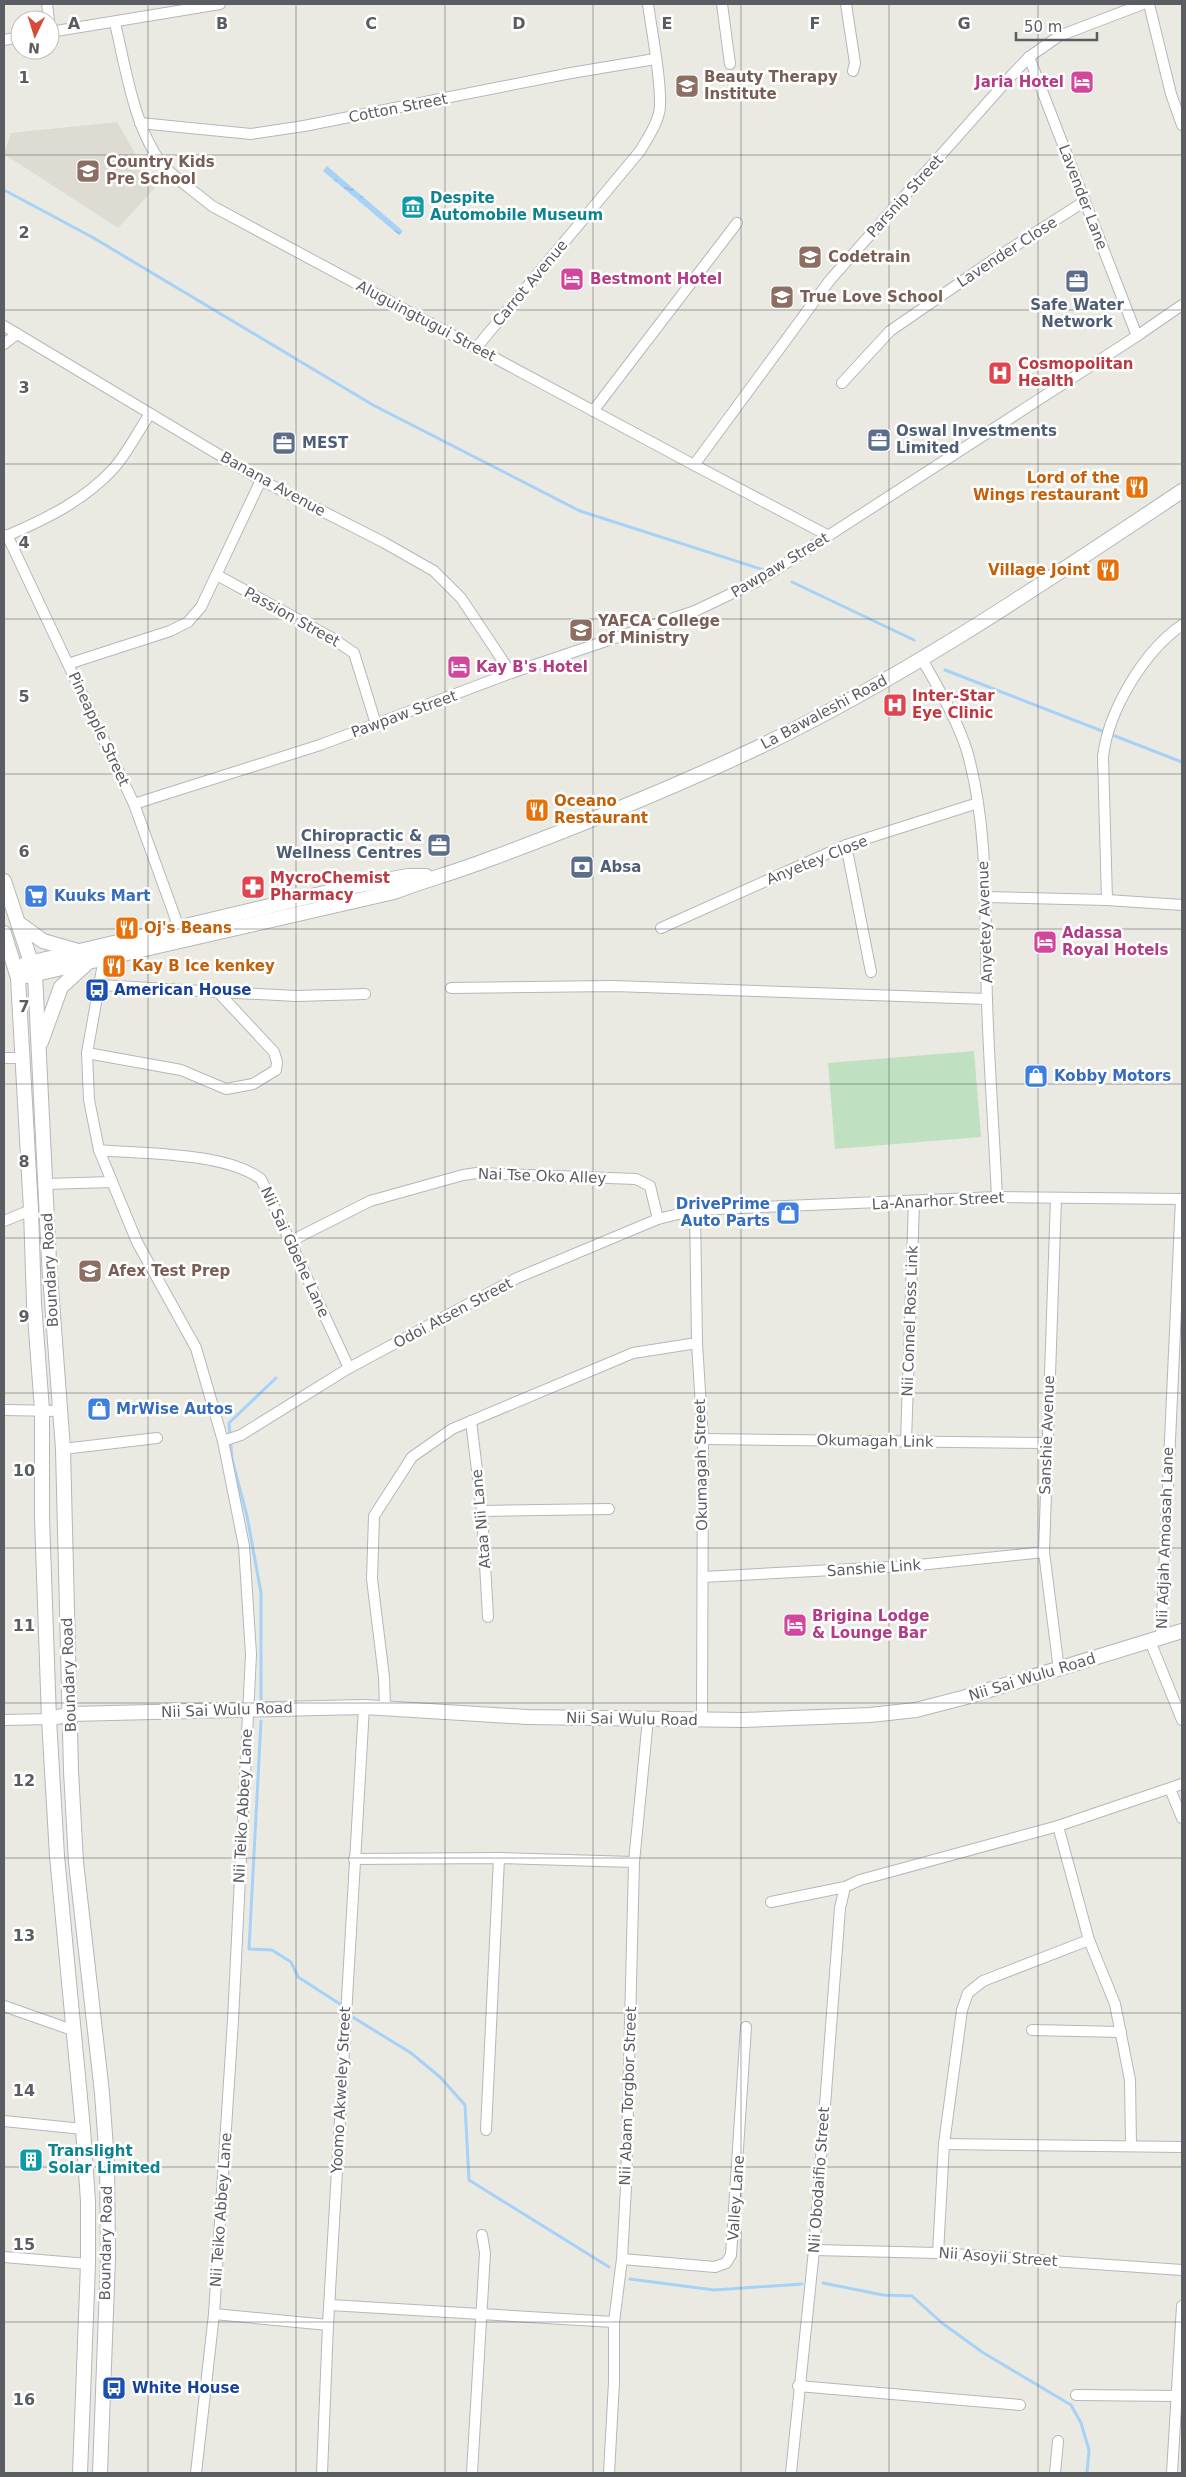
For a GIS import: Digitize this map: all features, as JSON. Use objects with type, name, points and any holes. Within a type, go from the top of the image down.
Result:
[{"type":"main road","name":"La Bawaleshi Road","points":[[17,972],[34,968],[87,963],[394,892],[437,876],[484,862],[645,799],[760,746],[922,659],[1182,491]]},
{"type":"main road","name":"La Bawaleshi Road","points":[[34,968],[78,951],[354,886],[408,876],[437,876]]},
{"type":"main road","name":"Boundary Road","points":[[4,881],[34,968],[49,1261],[63,1449],[76,1862],[102,2093],[107,2162],[108,2258],[100,2473]]},
{"type":"main road","points":[[20,924],[43,941],[78,951]]},
{"type":"main road","name":"Boundary Road","points":[[4,933],[17,972],[23,1058],[34,1303],[42,1410],[42,1518],[49,1719],[57,1856],[84,2129],[88,2200],[88,2264],[80,2473]]},
{"type":"main road","points":[[38,1049],[61,987],[87,963]]},
{"type":"main road","name":"Nii Sai Wulu Road","points":[[49,1719],[70,1714],[364,1707],[526,1717],[702,1720],[861,1716],[916,1710],[1059,1670],[1182,1631]]},
{"type":"street","points":[[60,29],[115,23],[220,4]]},
{"type":"street","name":"Carrot Avenue","points":[[476,348],[640,151],[660,112],[660,95],[648,4]]},
{"type":"street","points":[[722,4],[730,64]]},
{"type":"street","points":[[846,4],[855,63],[853,71]]},
{"type":"street","name":"Parsnip Street","points":[[694,465],[830,280],[1030,57],[1059,36],[1143,4]]},
{"type":"street","points":[[1149,4],[1171,94],[1182,125]]},
{"type":"street","name":"Aluguingtugui Street","points":[[115,23],[140,123],[164,166],[212,206],[829,536]]},
{"type":"street","name":"Lavender Lane","points":[[1030,57],[1137,336]]},
{"type":"street","name":"Cotton Street","points":[[140,123],[251,134],[304,126],[571,73],[655,60]]},
{"type":"street","name":"Lavender Close","points":[[842,383],[890,332],[993,260],[1085,201]]},
{"type":"street","points":[[593,411],[737,223]]},
{"type":"street","name":"Pawpaw Street","points":[[134,804],[376,724],[512,674],[695,611],[760,580],[1137,336],[1182,304]]},
{"type":"street","name":"Banana Avenue","points":[[4,326],[261,480],[383,542],[434,571],[466,604],[512,674]]},
{"type":"street","points":[[4,344],[17,334]]},
{"type":"street","points":[[6,536],[66,507],[91,489],[114,468],[150,414]]},
{"type":"street","points":[[68,664],[170,631],[188,622],[201,607],[261,480]]},
{"type":"street","name":"Pineapple Street","points":[[6,536],[134,804],[179,928]]},
{"type":"street","name":"Passion Street","points":[[217,575],[332,638],[354,654],[376,724]]},
{"type":"street","points":[[1106,900],[1103,757],[1105,738],[1142,665],[1172,632],[1182,624]]},
{"type":"street","name":"Anyetey Avenue","points":[[922,659],[947,705],[966,750],[978,803],[986,897],[987,999],[997,1197]]},
{"type":"street","name":"Anyetey Close","points":[[661,928],[846,845],[978,803]]},
{"type":"street","points":[[846,845],[871,972]]},
{"type":"street","points":[[986,897],[1106,900],[1182,905]]},
{"type":"street","name":"Nii Teiko Abbey Lane","points":[[104,958],[88,1053],[89,1100],[99,1150],[137,1242],[196,1348],[225,1440],[244,1546],[251,1654],[233,2020],[214,2314],[196,2473]]},
{"type":"street","points":[[100,985],[296,996],[365,994]]},
{"type":"street","points":[[451,988],[614,986],[987,999]]},
{"type":"street","points":[[88,1053],[181,1070],[226,1089],[253,1084],[276,1070],[277,1062],[274,1052],[218,992]]},
{"type":"street","points":[[4,1058],[23,1058]]},
{"type":"street","name":"Nii Sai Gbehe Lane","points":[[99,1150],[189,1157],[234,1165],[250,1171],[261,1179],[349,1368]]},
{"type":"street","name":"Nai Tse Oko Alley","points":[[291,1241],[370,1201],[430,1186],[463,1175],[478,1173],[636,1179],[650,1186],[658,1219]]},
{"type":"street","points":[[46,1184],[112,1182]]},
{"type":"street","name":"La-Anarhor Street","points":[[695,1210],[997,1197],[1181,1199]]},
{"type":"street","name":"Sanshie Avenue","points":[[1056,1198],[1044,1552],[1059,1670]]},
{"type":"street","name":"Nii Adjah Amoasah Lane","points":[[1155,1640],[1181,1199]]},
{"type":"street","name":"Nii Connel Ross Link","points":[[906,1441],[914,1202]]},
{"type":"street","points":[[4,1221],[31,1210]]},
{"type":"street","name":"Odoi Atsen Street","points":[[225,1440],[241,1435],[349,1368],[517,1278],[658,1219],[695,1210]]},
{"type":"street","name":"Okumagah Street","points":[[695,1210],[697,1343],[703,1439],[702,1720]]},
{"type":"street","points":[[385,1708],[384,1677],[372,1579],[374,1516],[412,1457],[452,1430],[471,1421],[633,1353],[697,1343]]},
{"type":"street","points":[[4,1410],[60,1411]]},
{"type":"street","name":"Ataa Nii Lane","points":[[471,1421],[482,1511],[488,1617]]},
{"type":"street","points":[[63,1449],[157,1438]]},
{"type":"street","name":"Okumagah Link","points":[[703,1439],[1047,1443]]},
{"type":"street","points":[[482,1511],[609,1509]]},
{"type":"street","name":"Sanshie Link","points":[[703,1577],[909,1566],[1044,1552]]},
{"type":"street","points":[[1155,1640],[1182,1720]]},
{"type":"street","name":"Yoomo Akweley Street","points":[[322,2473],[328,2325],[364,1707]]},
{"type":"street","points":[[4,1720],[49,1719]]},
{"type":"street","name":"Nii Abam Torgbor Street","points":[[609,2473],[614,2382],[614,2322],[622,2259],[626,2187],[634,1862],[648,1719]]},
{"type":"street","points":[[771,1902],[845,1888],[860,1880],[1058,1826],[1182,1784]]},
{"type":"street","points":[[1170,1789],[1182,1818]]},
{"type":"street","points":[[1058,1826],[1088,1940],[1115,2004],[1130,2080],[1131,2146]]},
{"type":"street","points":[[486,2130],[499,1858]]},
{"type":"street","points":[[354,1859],[499,1858],[634,1862]]},
{"type":"street","name":"Nii Obodaifio Street","points":[[791,2473],[798,2386],[814,2250],[840,1908],[845,1888]]},
{"type":"street","points":[[938,2253],[944,2144],[962,2010],[968,1993],[983,1981],[1088,1940]]},
{"type":"street","points":[[4,2006],[75,2031]]},
{"type":"street","name":"Valley Lane","points":[[622,2259],[715,2267],[726,2263],[731,2255],[746,2026]]},
{"type":"street","points":[[1032,2030],[1121,2032]]},
{"type":"street","points":[[4,2121],[84,2129]]},
{"type":"street","points":[[944,2144],[1182,2147]]},
{"type":"street","points":[[472,2473],[485,2254],[482,2235]]},
{"type":"street","name":"Nii Asoyii Street","points":[[814,2250],[938,2253],[1182,2270]]},
{"type":"street","points":[[4,2257],[88,2264]]},
{"type":"street","points":[[330,2305],[614,2322]]},
{"type":"street","points":[[1172,2473],[1182,2306]]},
{"type":"street","points":[[214,2314],[328,2325]]},
{"type":"street","points":[[798,2386],[1020,2405]]},
{"type":"street","points":[[1076,2395],[1177,2396]]},
{"type":"street","points":[[1055,2473],[1058,2441]]},
{"type":"shaded area","name":"Country Kids Pre School","points":[[117,122],[155,188],[118,228],[4,154],[11,133]]},
{"type":"green space","points":[[974,1051],[981,1137],[835,1149],[828,1063]]},
{"type":"water","points":[[327,166],[403,231],[399,235],[323,171]]},
{"type":"waterway","points":[[4,190],[92,237],[373,405],[580,511],[767,571]]},
{"type":"waterway","points":[[792,582],[914,640]]},
{"type":"waterway","points":[[945,670],[1182,762]]},
{"type":"waterway","points":[[261,1704],[261,1593],[247,1516],[232,1459],[229,1423],[276,1378]]},
{"type":"waterway","points":[[261,1721],[249,1949],[272,1950],[291,1962],[298,1977],[340,2004]]},
{"type":"waterway","points":[[351,2016],[411,2053],[440,2077],[465,2105],[469,2180],[609,2267]]},
{"type":"waterway","points":[[630,2279],[714,2290],[802,2284]]},
{"type":"waterway","points":[[823,2283],[883,2295],[912,2296],[942,2323],[982,2352],[1071,2405],[1081,2423],[1089,2450],[1087,2473]]},
{"type":"place","name":"Jaria Hotel","points":[[1082,82]]},
{"type":"place","name":"Beauty Therapy Institute","points":[[687,86]]},
{"type":"place","name":"Country Kids Pre School","points":[[88,171]]},
{"type":"place","name":"Despite Automobile Museum","points":[[413,207]]},
{"type":"place","name":"Codetrain","points":[[810,257]]},
{"type":"place","name":"Bestmont Hotel","points":[[572,279]]},
{"type":"place","name":"Safe Water Network","points":[[1077,281]]},
{"type":"place","name":"True Love School","points":[[782,297]]},
{"type":"place","name":"Cosmopolitan Health","points":[[1000,373]]},
{"type":"place","name":"Oswal Investments Limited","points":[[879,440]]},
{"type":"place","name":"MEST","points":[[284,443]]},
{"type":"place","name":"Lord of the Wings restaurant","points":[[1137,487]]},
{"type":"place","name":"Village Joint","points":[[1108,570]]},
{"type":"place","name":"YAFCA College of Ministry","points":[[581,630]]},
{"type":"place","name":"Kay B's Hotel","points":[[459,667]]},
{"type":"place","name":"Inter-Star Eye Clinic","points":[[895,705]]},
{"type":"place","name":"Oceano Restaurant","points":[[537,810]]},
{"type":"place","name":"Chiropractic & Wellness Centres","points":[[439,845]]},
{"type":"place","name":"Absa","points":[[582,867]]},
{"type":"place","name":"MycroChemist Pharmacy","points":[[253,887]]},
{"type":"place","name":"Kuuks Mart","points":[[36,896]]},
{"type":"place","name":"Oj's Beans","points":[[127,928]]},
{"type":"place","name":"Adassa Royal Hotels","points":[[1045,942]]},
{"type":"place","name":"Kay B Ice kenkey","points":[[114,966]]},
{"type":"place","name":"American House","points":[[97,990]]},
{"type":"place","name":"Kobby Motors","points":[[1036,1076]]},
{"type":"place","name":"DrivePrime Auto Parts","points":[[788,1213]]},
{"type":"place","name":"Afex Test Prep","points":[[90,1271]]},
{"type":"place","name":"MrWise Autos","points":[[99,1409]]},
{"type":"place","name":"Brigina Lodge & Lounge Bar","points":[[795,1625]]},
{"type":"place","name":"Translight Solar Limited","points":[[31,2160]]},
{"type":"place","name":"White House","points":[[114,2388]]}]
